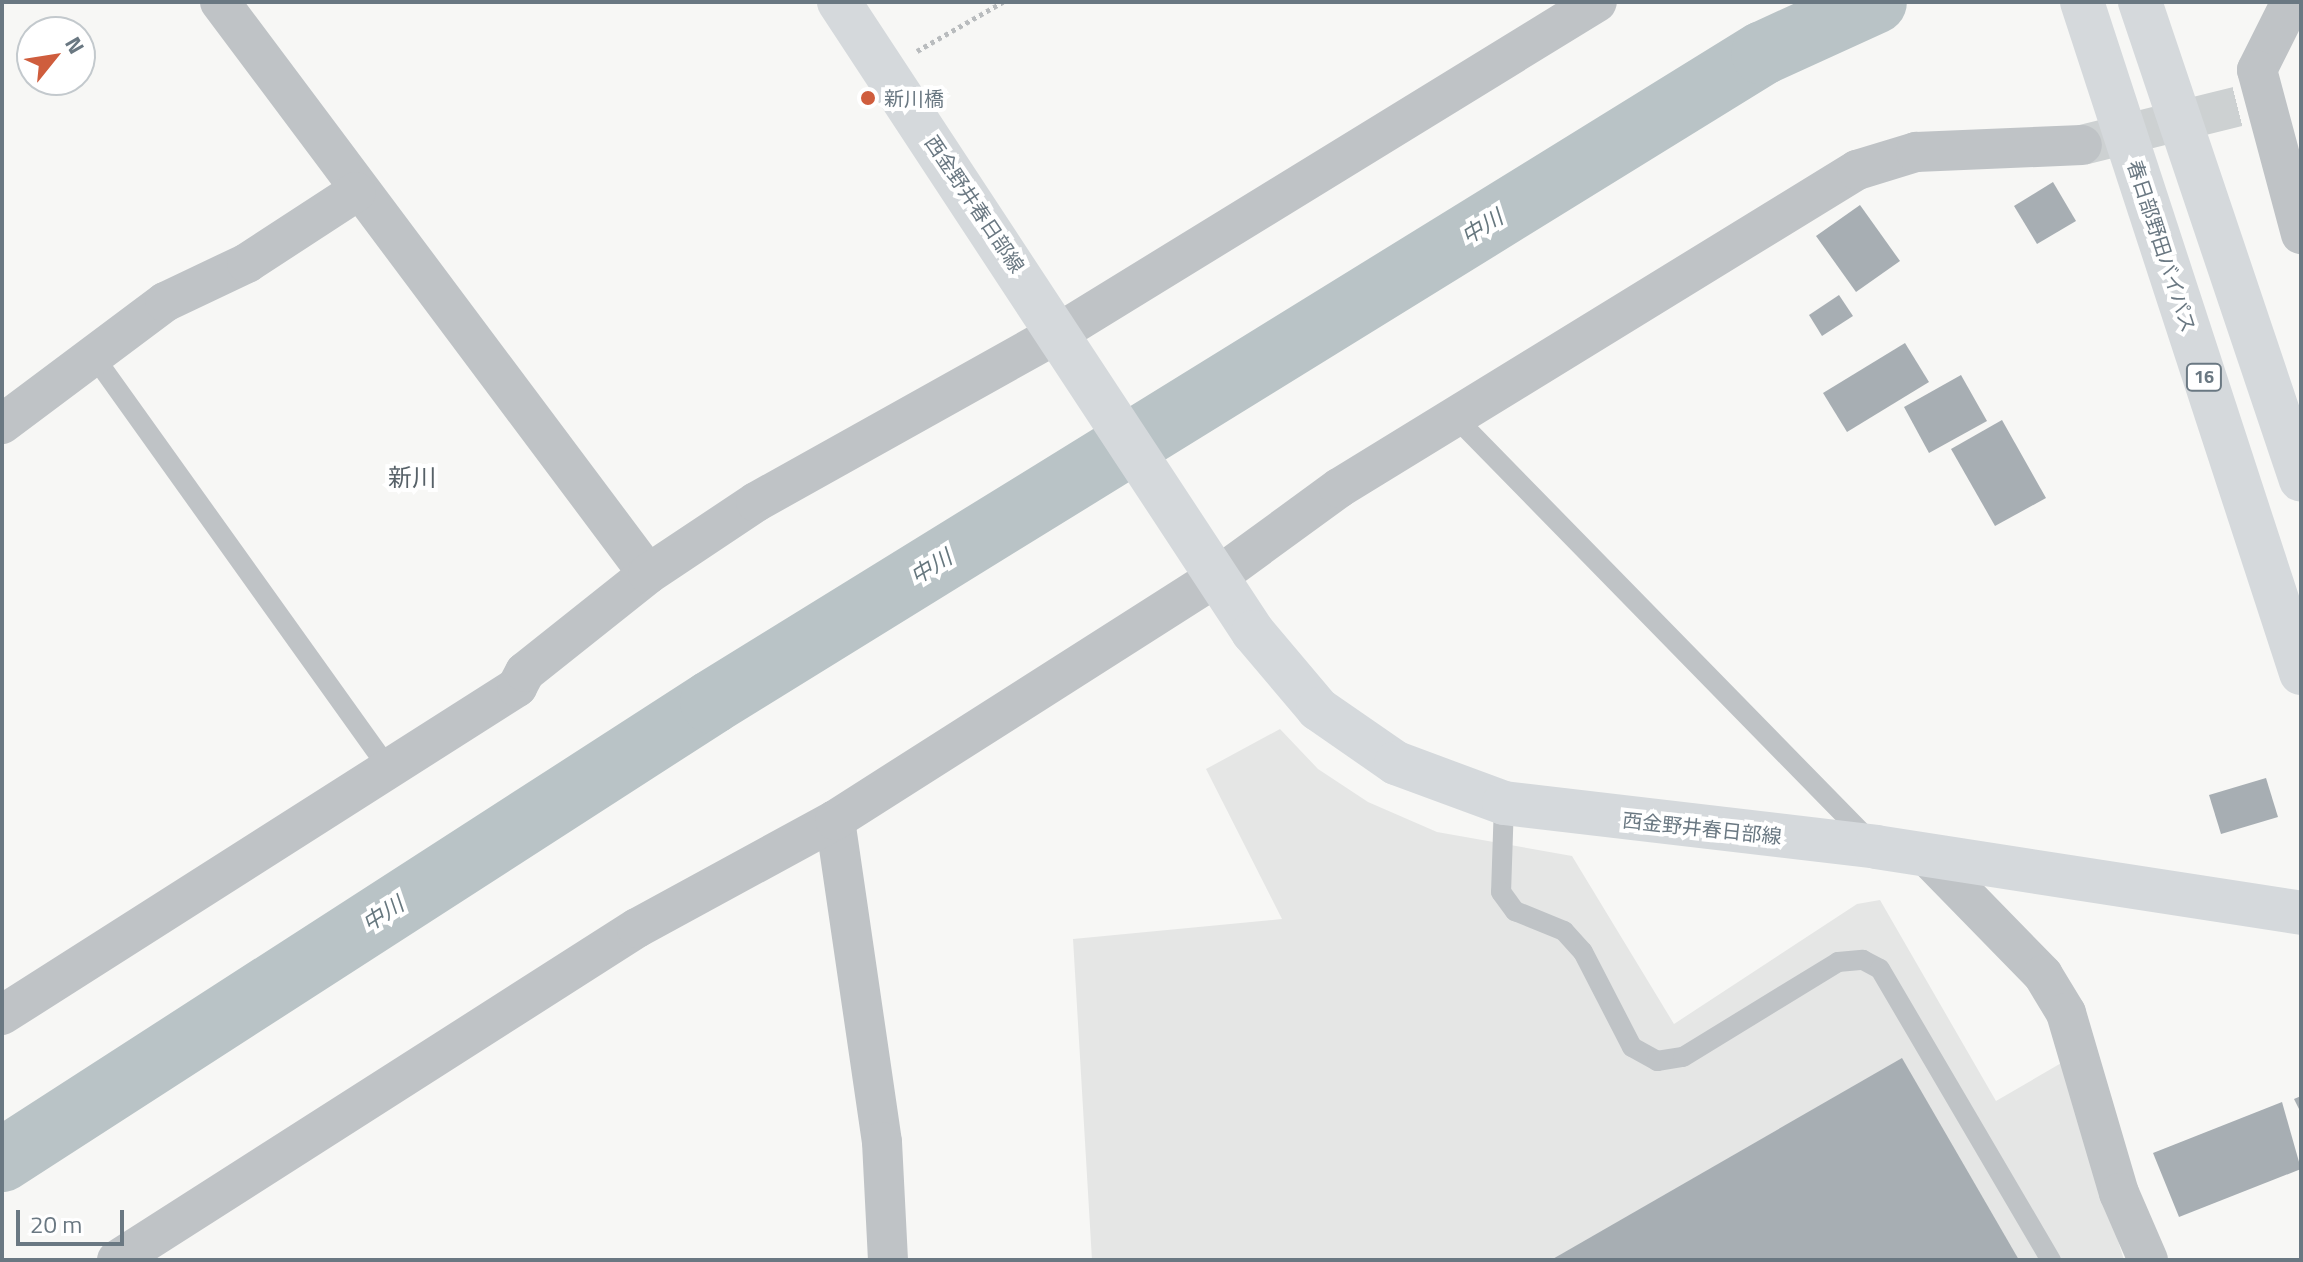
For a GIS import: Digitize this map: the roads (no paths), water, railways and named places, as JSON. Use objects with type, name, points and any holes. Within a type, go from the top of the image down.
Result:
[{"type":"main road","name":"西金野井春日部線","points":[[839,2],[1072,350]]},
{"type":"main road","name":"春日部野田バイパス","points":[[2082,2],[2301,673]]},
{"type":"main road","points":[[2140,2],[2301,480]]},
{"type":"main road","points":[[1072,350],[1209,565]]},
{"type":"main road","name":"西金野井春日部線","points":[[1209,565],[1318,709],[1396,763],[1504,803],[1876,847],[2301,913]]},
{"type":"street","points":[[220,2],[356,192],[648,574]]},
{"type":"street","points":[[2,1015],[517,687],[525,672],[648,574],[756,502],[1072,350],[1597,2]]},
{"type":"street","points":[[2291,2],[2257,70],[2301,234]]},
{"type":"street","points":[[117,1260],[637,928],[835,820],[1209,565],[1857,170],[1916,152],[2082,145]]},
{"type":"street","points":[[2,424],[165,302],[247,263],[356,192]]},
{"type":"street","points":[[835,820],[878,1112],[888,1260]]},
{"type":"street","points":[[1927,856],[2043,975],[2066,1013],[2119,1193],[2148,1260]]},
{"type":"lane","points":[[93,355],[389,769]]},
{"type":"lane","points":[[1455,417],[1876,847]]},
{"type":"lane","points":[[1504,803],[1501,892],[1515,911],[1564,931],[1583,952],[1632,1047],[1657,1061],[1683,1057],[1838,962],[1863,960],[1880,969],[2051,1260]]},
{"type":"waterway","name":"中川","points":[[2,1160],[712,702],[1763,53],[1875,2]]},
{"type":"tunnel","points":[[2082,145],[2264,100]]},
{"type":"place","name":"新川橋","points":[[868,98]]},
{"type":"district","name":"新川","points":[[412,478]]}]
